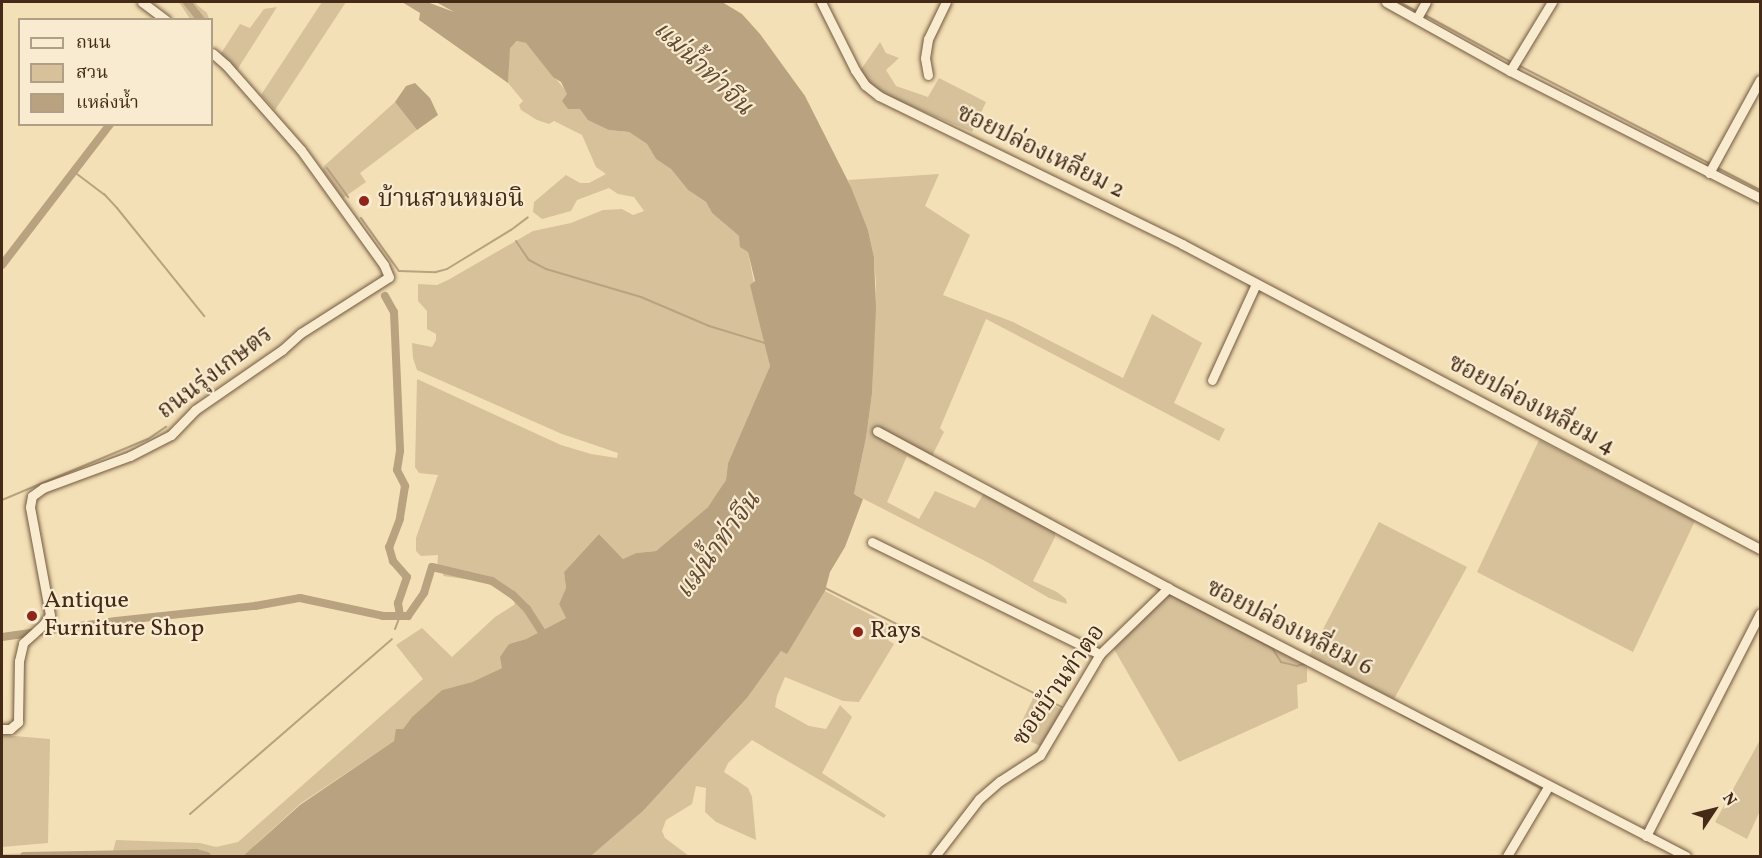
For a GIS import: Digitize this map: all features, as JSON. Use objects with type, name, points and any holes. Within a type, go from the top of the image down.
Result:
[{"type":"street","points":[[142,2],[163,18]]},
{"type":"street","name":"ซอยปล่องเหลี่ยม 2","points":[[821,2],[855,70],[865,85],[879,96],[1182,244],[1282,298]]},
{"type":"street","points":[[927,75],[925,58],[928,39],[946,2]]},
{"type":"street","points":[[1386,2],[1510,71],[1712,168],[1761,198]]},
{"type":"street","points":[[1417,18],[1426,2]]},
{"type":"street","points":[[1510,71],[1552,2]]},
{"type":"street","name":"ถนนรุ่งเกษตร","points":[[2,729],[10,729],[18,722],[20,661],[23,643],[44,626],[50,615],[30,507],[37,491],[130,456],[171,435],[195,410],[282,350],[301,333],[389,277],[384,265],[301,150],[230,69],[213,54]]},
{"type":"street","points":[[1712,168],[1761,80]]},
{"type":"street","points":[[1212,380],[1256,284]]},
{"type":"street","name":"ซอยปล่องเหลี่ยม 4","points":[[1282,298],[1761,549]]},
{"type":"street","name":"ซอยปล่องเหลี่ยม 6","points":[[877,431],[1168,588],[1548,787],[1686,856]]},
{"type":"street","points":[[872,542],[1100,654]]},
{"type":"street","name":"ซอยบ้านท่าตอ","points":[[935,856],[979,799],[1000,781],[1040,755],[1100,654],[1168,588]]},
{"type":"street","points":[[1646,836],[1761,613]]},
{"type":"street","points":[[1507,856],[1548,787]]},
{"type":"green space","points":[[179,2],[197,2],[196,4],[207,13],[209,18],[189,18]]},
{"type":"green space","points":[[322,2],[346,2],[275,110],[261,95]]},
{"type":"green space","points":[[277,7],[237,70],[220,55],[240,24],[250,28],[264,9]]},
{"type":"green space","points":[[518,41],[526,43],[587,116],[609,130],[629,132],[647,144],[656,159],[671,169],[688,190],[706,202],[712,213],[739,236],[748,252],[770,366],[728,463],[726,480],[717,495],[708,507],[656,551],[636,553],[623,559],[599,534],[564,572],[566,588],[559,604],[566,618],[526,639],[509,644],[502,668],[472,682],[442,690],[412,717],[394,741],[300,804],[243,856],[2,856],[2,854],[113,851],[116,840],[200,843],[216,847],[238,842],[423,679],[396,645],[422,628],[452,657],[495,617],[514,605],[515,602],[498,588],[486,582],[443,576],[444,573],[437,570],[438,555],[421,556],[416,551],[416,538],[438,475],[419,473],[415,467],[417,379],[561,445],[591,454],[617,458],[618,453],[562,434],[417,370],[413,358],[412,343],[432,347],[436,340],[436,334],[427,329],[427,311],[418,301],[418,284],[437,285],[448,280],[533,231],[571,223],[603,210],[622,209],[633,215],[644,211],[634,197],[618,194],[609,188],[577,200],[571,211],[542,219],[533,212],[534,202],[566,175],[580,183],[589,183],[606,174],[596,167],[582,135],[554,121],[549,124],[537,120],[521,110],[519,105],[523,101],[508,83],[509,48]]},
{"type":"green space","points":[[880,42],[886,53],[899,58],[886,70],[896,86],[928,97],[939,78],[986,102],[972,132],[892,98],[871,85],[860,71]]},
{"type":"green space","points":[[395,102],[417,130],[360,173],[366,182],[343,198],[323,170],[324,166]]},
{"type":"green space","points":[[939,174],[925,206],[970,235],[943,295],[1013,322],[1123,378],[1152,314],[1202,343],[1174,403],[1225,429],[1219,441],[986,319],[940,428],[944,432],[927,466],[907,456],[887,502],[919,519],[935,491],[975,508],[984,493],[1055,531],[1055,537],[1033,581],[1057,592],[1066,599],[1067,604],[1049,598],[987,562],[854,494],[866,438],[872,394],[876,284],[874,257],[868,230],[848,180]]},
{"type":"green space","points":[[1539,440],[1695,521],[1633,652],[1477,572]]},
{"type":"green space","points":[[1379,522],[1467,567],[1394,699],[1309,656]]},
{"type":"green space","points":[[825,591],[894,627],[888,640],[894,644],[859,702],[843,701],[785,677],[775,707],[809,726],[826,729],[840,705],[852,717],[822,773],[886,815],[884,818],[752,740],[728,763],[724,772],[748,788],[752,797],[756,840],[716,822],[705,812],[706,788],[696,786],[692,804],[666,820],[662,831],[665,838],[689,856],[591,856],[643,811],[747,698],[781,651],[787,653]]},
{"type":"green space","points":[[1170,593],[1298,658],[1307,666],[1307,682],[1297,685],[1298,708],[1179,762],[1114,649],[1129,630]]},
{"type":"green space","points":[[1034,696],[1064,710],[1042,747],[1016,734]]},
{"type":"green space","points":[[2,735],[50,739],[48,843],[2,847]]},
{"type":"green space","points":[[1760,740],[1760,811],[1747,839],[1715,822]]},
{"type":"water","name":"แม่น้ำท่าจีน","points":[[402,2],[427,2],[454,12],[436,2],[722,2],[742,14],[760,34],[805,96],[851,187],[868,230],[874,257],[876,308],[872,394],[866,438],[854,494],[863,499],[845,547],[830,572],[825,591],[787,654],[781,651],[747,698],[643,811],[591,856],[243,856],[300,805],[394,741],[396,729],[403,729],[412,717],[442,690],[472,682],[502,668],[500,657],[509,644],[526,639],[566,618],[559,604],[566,588],[564,572],[599,534],[623,559],[636,553],[656,551],[708,507],[726,480],[728,463],[770,366],[750,285],[755,281],[748,252],[740,247],[739,236],[712,213],[706,202],[688,190],[671,169],[656,159],[647,144],[629,132],[609,130],[588,120],[580,109],[568,109],[562,101],[567,94],[561,82],[553,77],[526,43],[517,41],[510,48],[508,83],[419,20],[420,13]]},
{"type":"water","points":[[415,83],[430,98],[438,115],[417,130],[395,102],[406,86]]},
{"type":"waterway","points":[[187,2],[199,18]]},
{"type":"waterway","points":[[1399,2],[1418,12]]},
{"type":"waterway","points":[[1423,14],[1513,63]]},
{"type":"waterway","points":[[1518,65],[1711,164]]},
{"type":"waterway","points":[[2,265],[108,126]]},
{"type":"waterway","points":[[1716,167],[1760,190]]},
{"type":"waterway","points":[[327,168],[348,197]]},
{"type":"waterway","points":[[73,171],[104,194],[117,208],[204,316]]},
{"type":"waterway","points":[[361,218],[399,271],[436,272],[447,269],[528,217]]},
{"type":"waterway","points":[[516,241],[529,260],[546,269],[641,297],[709,326],[768,344]]},
{"type":"waterway","points":[[385,296],[394,312],[400,451],[397,470],[405,486],[400,519],[389,547],[393,561],[407,577],[398,603],[400,616]]},
{"type":"waterway","points":[[2,500],[148,439],[166,427]]},
{"type":"waterway","points":[[2,637],[116,621],[255,606],[300,598],[383,616],[408,616],[424,593],[432,567],[492,581],[513,595],[527,609],[546,638]]},
{"type":"waterway","points":[[823,587],[1062,707]]},
{"type":"waterway","points":[[1172,595],[1272,648],[1281,662],[1297,666],[1306,663]]},
{"type":"waterway","points":[[395,629],[400,616]]},
{"type":"waterway","points":[[190,814],[392,639]]},
{"type":"waterway","points":[[1401,714],[1542,789]]},
{"type":"waterway","points":[[24,856],[196,853],[207,856]]},
{"type":"place","name":"บ้านสวนหมอนิ","points":[[364,201]]},
{"type":"place","name":"Antique Furniture Shop","points":[[32,616]]},
{"type":"place","name":"Rays","points":[[858,632]]}]
